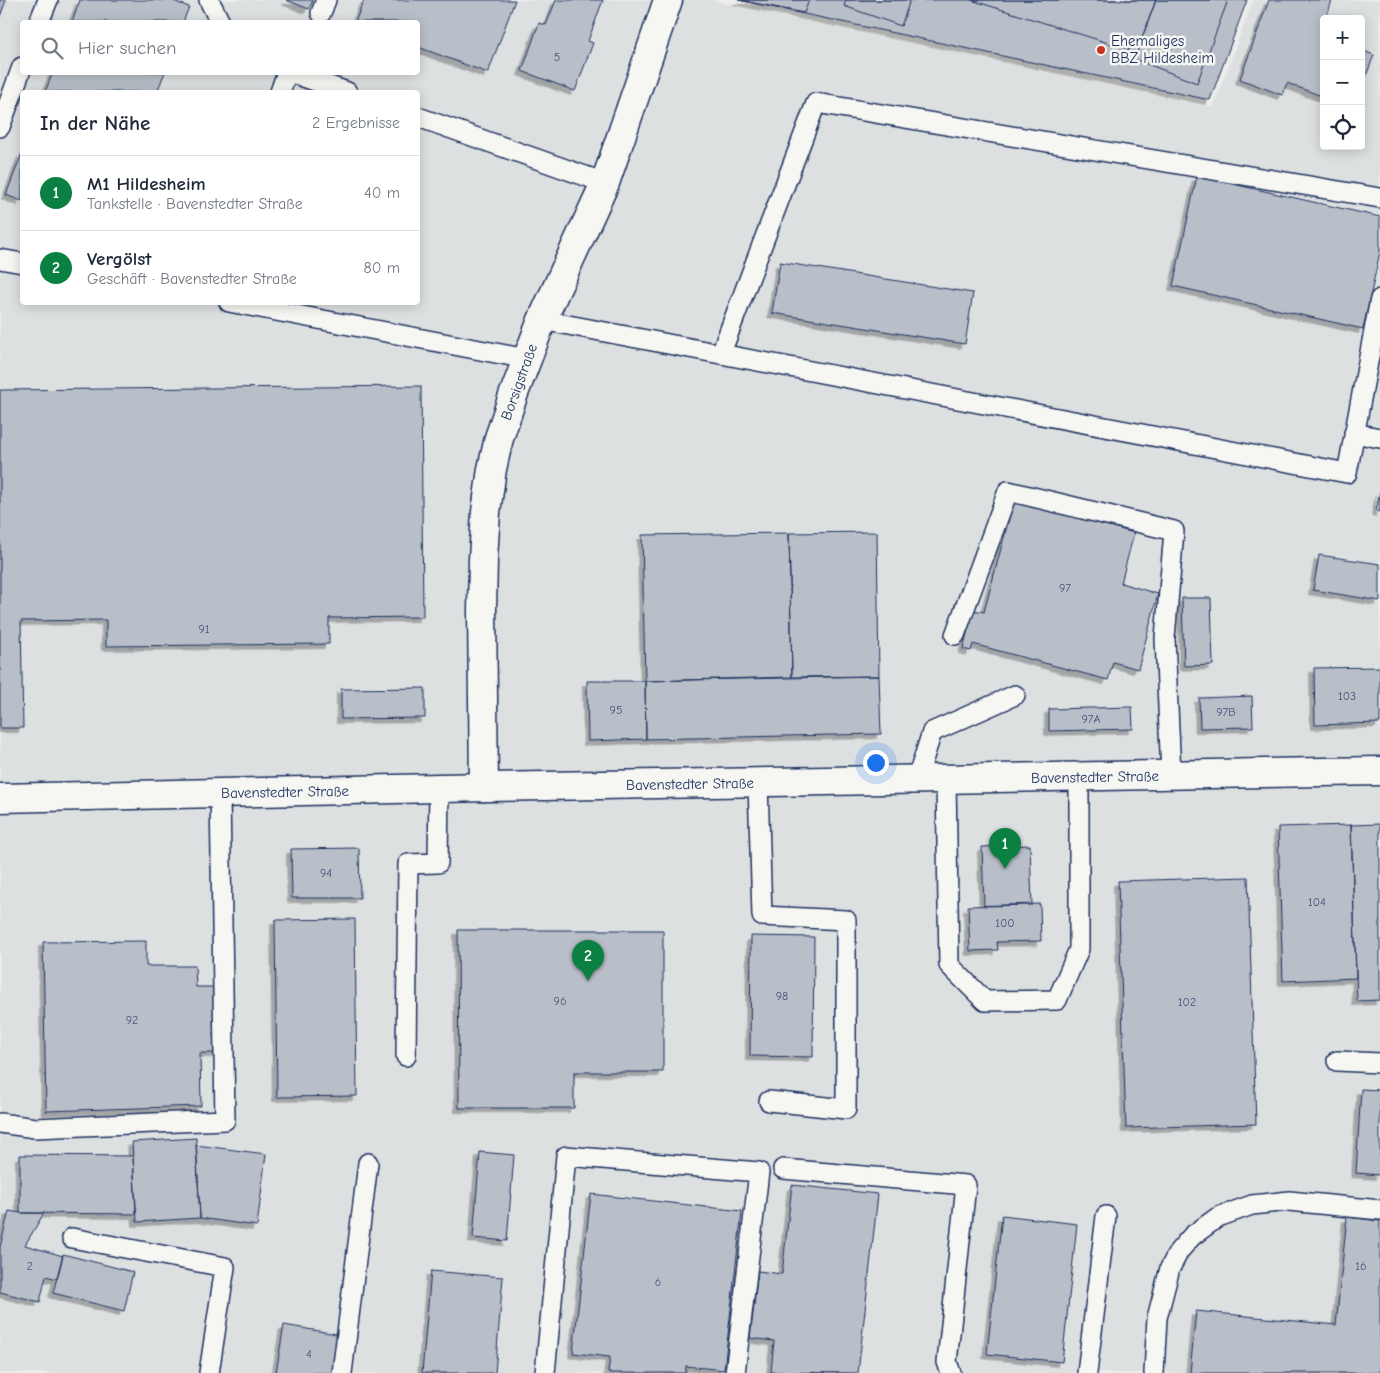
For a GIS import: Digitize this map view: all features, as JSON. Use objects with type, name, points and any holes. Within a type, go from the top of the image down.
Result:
[{"type":"street","name":"Borsigstraße","points":[[484,787],[482,610],[486,512],[492,469],[513,396],[542,320],[605,183],[668,0]]},
{"type":"street","name":"Bavenstedter Straße","points":[[0,798],[484,787],[1380,771]]},
{"type":"lane","points":[[40,20],[48,0]]},
{"type":"lane","points":[[209,0],[219,20]]},
{"type":"lane","points":[[0,127],[20,73]]},
{"type":"lane","points":[[281,90],[287,75]]},
{"type":"lane","points":[[297,75],[341,90]]},
{"type":"lane","points":[[721,353],[816,103],[1380,198]]},
{"type":"lane","points":[[420,118],[605,183]]},
{"type":"lane","points":[[0,259],[20,263]]},
{"type":"lane","points":[[542,320],[1347,473],[1380,299]]},
{"type":"lane","points":[[244,305],[527,359]]},
{"type":"lane","points":[[1354,433],[1380,438]]},
{"type":"lane","points":[[955,636],[1008,491],[1174,531],[1165,638],[1170,775]]},
{"type":"lane","points":[[917,779],[932,732],[1015,695]]},
{"type":"lane","points":[[946,780],[949,965],[985,1001],[1057,1000],[1079,949],[1079,777]]},
{"type":"lane","points":[[758,782],[762,916],[846,920],[846,1109],[769,1101]]},
{"type":"lane","points":[[406,1056],[408,864],[438,863],[438,788]]},
{"type":"lane","points":[[0,1123],[34,1128],[224,1120],[220,793]]},
{"type":"lane","points":[[1337,1061],[1380,1062]]},
{"type":"lane","points":[[545,1373],[566,1156],[759,1172],[736,1373]]},
{"type":"lane","points":[[342,1373],[368,1163]]},
{"type":"lane","points":[[783,1169],[966,1185],[947,1362],[951,1373]]},
{"type":"lane","points":[[1154,1373],[1157,1318],[1170,1268],[1179,1251],[1192,1236],[1218,1217],[1252,1205],[1288,1201],[1380,1210]]},
{"type":"lane","points":[[1087,1373],[1106,1216]]},
{"type":"lane","points":[[72,1238],[225,1267],[209,1373]]},
{"type":"shaded area","points":[[0,0],[712,0],[1213,107],[1253,0],[1380,0],[1380,1373],[0,1373]]},
{"type":"building","points":[[0,0],[6,0],[0,17]]},
{"type":"building","points":[[80,0],[171,0],[189,7],[184,20],[73,20]]},
{"type":"building","points":[[286,0],[313,0],[309,9]]},
{"type":"building","points":[[364,0],[515,0],[488,73],[420,48],[420,20],[356,20]]},
{"type":"building","points":[[556,0],[603,0],[588,41],[593,43],[575,91],[522,71],[539,23],[546,25]]},
{"type":"building","name":"Ehemaliges BBZ Hildesheim","points":[[738,0],[1247,0],[1210,100]]},
{"type":"building","points":[[739,0],[809,0],[804,13]]},
{"type":"building","points":[[846,0],[910,0],[901,26],[844,6]]},
{"type":"building","points":[[971,0],[1156,0],[1137,52]]},
{"type":"building","points":[[1156,0],[1228,0],[1197,83],[1134,59]]},
{"type":"building","points":[[1269,0],[1332,0],[1327,15],[1320,15],[1320,95],[1287,83],[1282,95],[1240,79]]},
{"type":"building","points":[[1365,52],[1374,55],[1365,79]]},
{"type":"building","points":[[52,75],[164,75],[158,90],[46,90]]},
{"type":"building","points":[[20,158],[20,200],[6,195]]},
{"type":"building","points":[[1197,176],[1380,217],[1380,252],[1363,329],[1173,286]]},
{"type":"building","points":[[780,262],[973,293],[965,344],[772,313]]},
{"type":"building","points":[[421,386],[423,617],[329,618],[329,644],[106,646],[106,620],[21,621],[23,728],[0,728],[0,390]]},
{"type":"building","points":[[1380,491],[1380,512],[1376,511]]},
{"type":"building","points":[[1014,500],[1134,533],[1121,583],[1158,594],[1138,669],[1113,662],[1108,680],[973,644],[971,651],[963,649],[973,610],[984,612]]},
{"type":"building","points":[[877,532],[879,676],[792,677],[789,533]]},
{"type":"building","points":[[789,533],[792,677],[645,681],[642,535]]},
{"type":"building","points":[[1319,555],[1380,564],[1380,601],[1313,590]]},
{"type":"building","points":[[1182,598],[1211,598],[1213,665],[1184,666]]},
{"type":"building","points":[[1380,667],[1380,723],[1315,725],[1314,668]]},
{"type":"building","points":[[879,676],[881,734],[646,739],[645,681]]},
{"type":"building","points":[[587,681],[645,681],[646,739],[588,741]]},
{"type":"building","points":[[425,688],[425,718],[341,719],[341,689]]},
{"type":"building","points":[[1252,696],[1253,727],[1200,728],[1199,698]]},
{"type":"building","points":[[1132,707],[1133,729],[1049,731],[1049,709]]},
{"type":"building","points":[[1380,824],[1380,1000],[1357,1001],[1351,825]]},
{"type":"building","points":[[1351,825],[1356,978],[1283,981],[1278,827]]},
{"type":"building","points":[[1030,845],[1032,905],[984,906],[982,847]]},
{"type":"building","points":[[359,848],[360,898],[292,898],[291,849]]},
{"type":"building","points":[[1248,877],[1256,1124],[1126,1128],[1118,881]]},
{"type":"building","points":[[1040,904],[1041,941],[997,942],[998,950],[970,951],[968,906]]},
{"type":"building","points":[[355,919],[357,1096],[277,1097],[275,920]]},
{"type":"building","points":[[458,930],[663,930],[663,1072],[574,1072],[574,1108],[459,1108]]},
{"type":"building","points":[[751,936],[814,937],[813,1057],[750,1056]]},
{"type":"building","points":[[146,941],[146,966],[195,966],[196,987],[219,987],[219,1053],[200,1053],[201,1106],[46,1111],[43,942]]},
{"type":"building","points":[[1361,1089],[1380,1090],[1380,1175],[1356,1173]]},
{"type":"building","points":[[196,1138],[200,1218],[137,1222],[132,1142]]},
{"type":"building","points":[[196,1145],[266,1154],[257,1226],[200,1218]]},
{"type":"building","points":[[480,1152],[514,1155],[507,1241],[473,1238]]},
{"type":"building","points":[[20,1155],[133,1156],[136,1214],[20,1213]]},
{"type":"building","points":[[792,1185],[878,1194],[858,1373],[771,1372],[774,1341],[750,1338],[758,1271],[782,1274]]},
{"type":"building","points":[[591,1194],[742,1211],[724,1370],[686,1366],[685,1373],[608,1373],[610,1357],[573,1353]]},
{"type":"building","points":[[9,1211],[44,1213],[25,1245],[63,1256],[57,1279],[46,1276],[40,1302],[0,1292],[0,1247]]},
{"type":"building","points":[[1002,1215],[1077,1224],[1062,1362],[987,1354]]},
{"type":"building","points":[[1347,1217],[1380,1221],[1380,1373],[1190,1373],[1196,1311],[1336,1325]]},
{"type":"building","points":[[63,1254],[133,1272],[124,1311],[53,1293]]},
{"type":"building","points":[[431,1271],[503,1277],[495,1373],[422,1373]]},
{"type":"building","points":[[284,1325],[342,1335],[336,1373],[276,1373]]},
{"type":"place","name":"Ehemaliges BBZ Hildesheim","points":[[1101,50]]},
{"type":"place","name":"M1 Hildesheim","points":[[1005,869]]},
{"type":"place","name":"Vergölst","points":[[588,981]]}]
